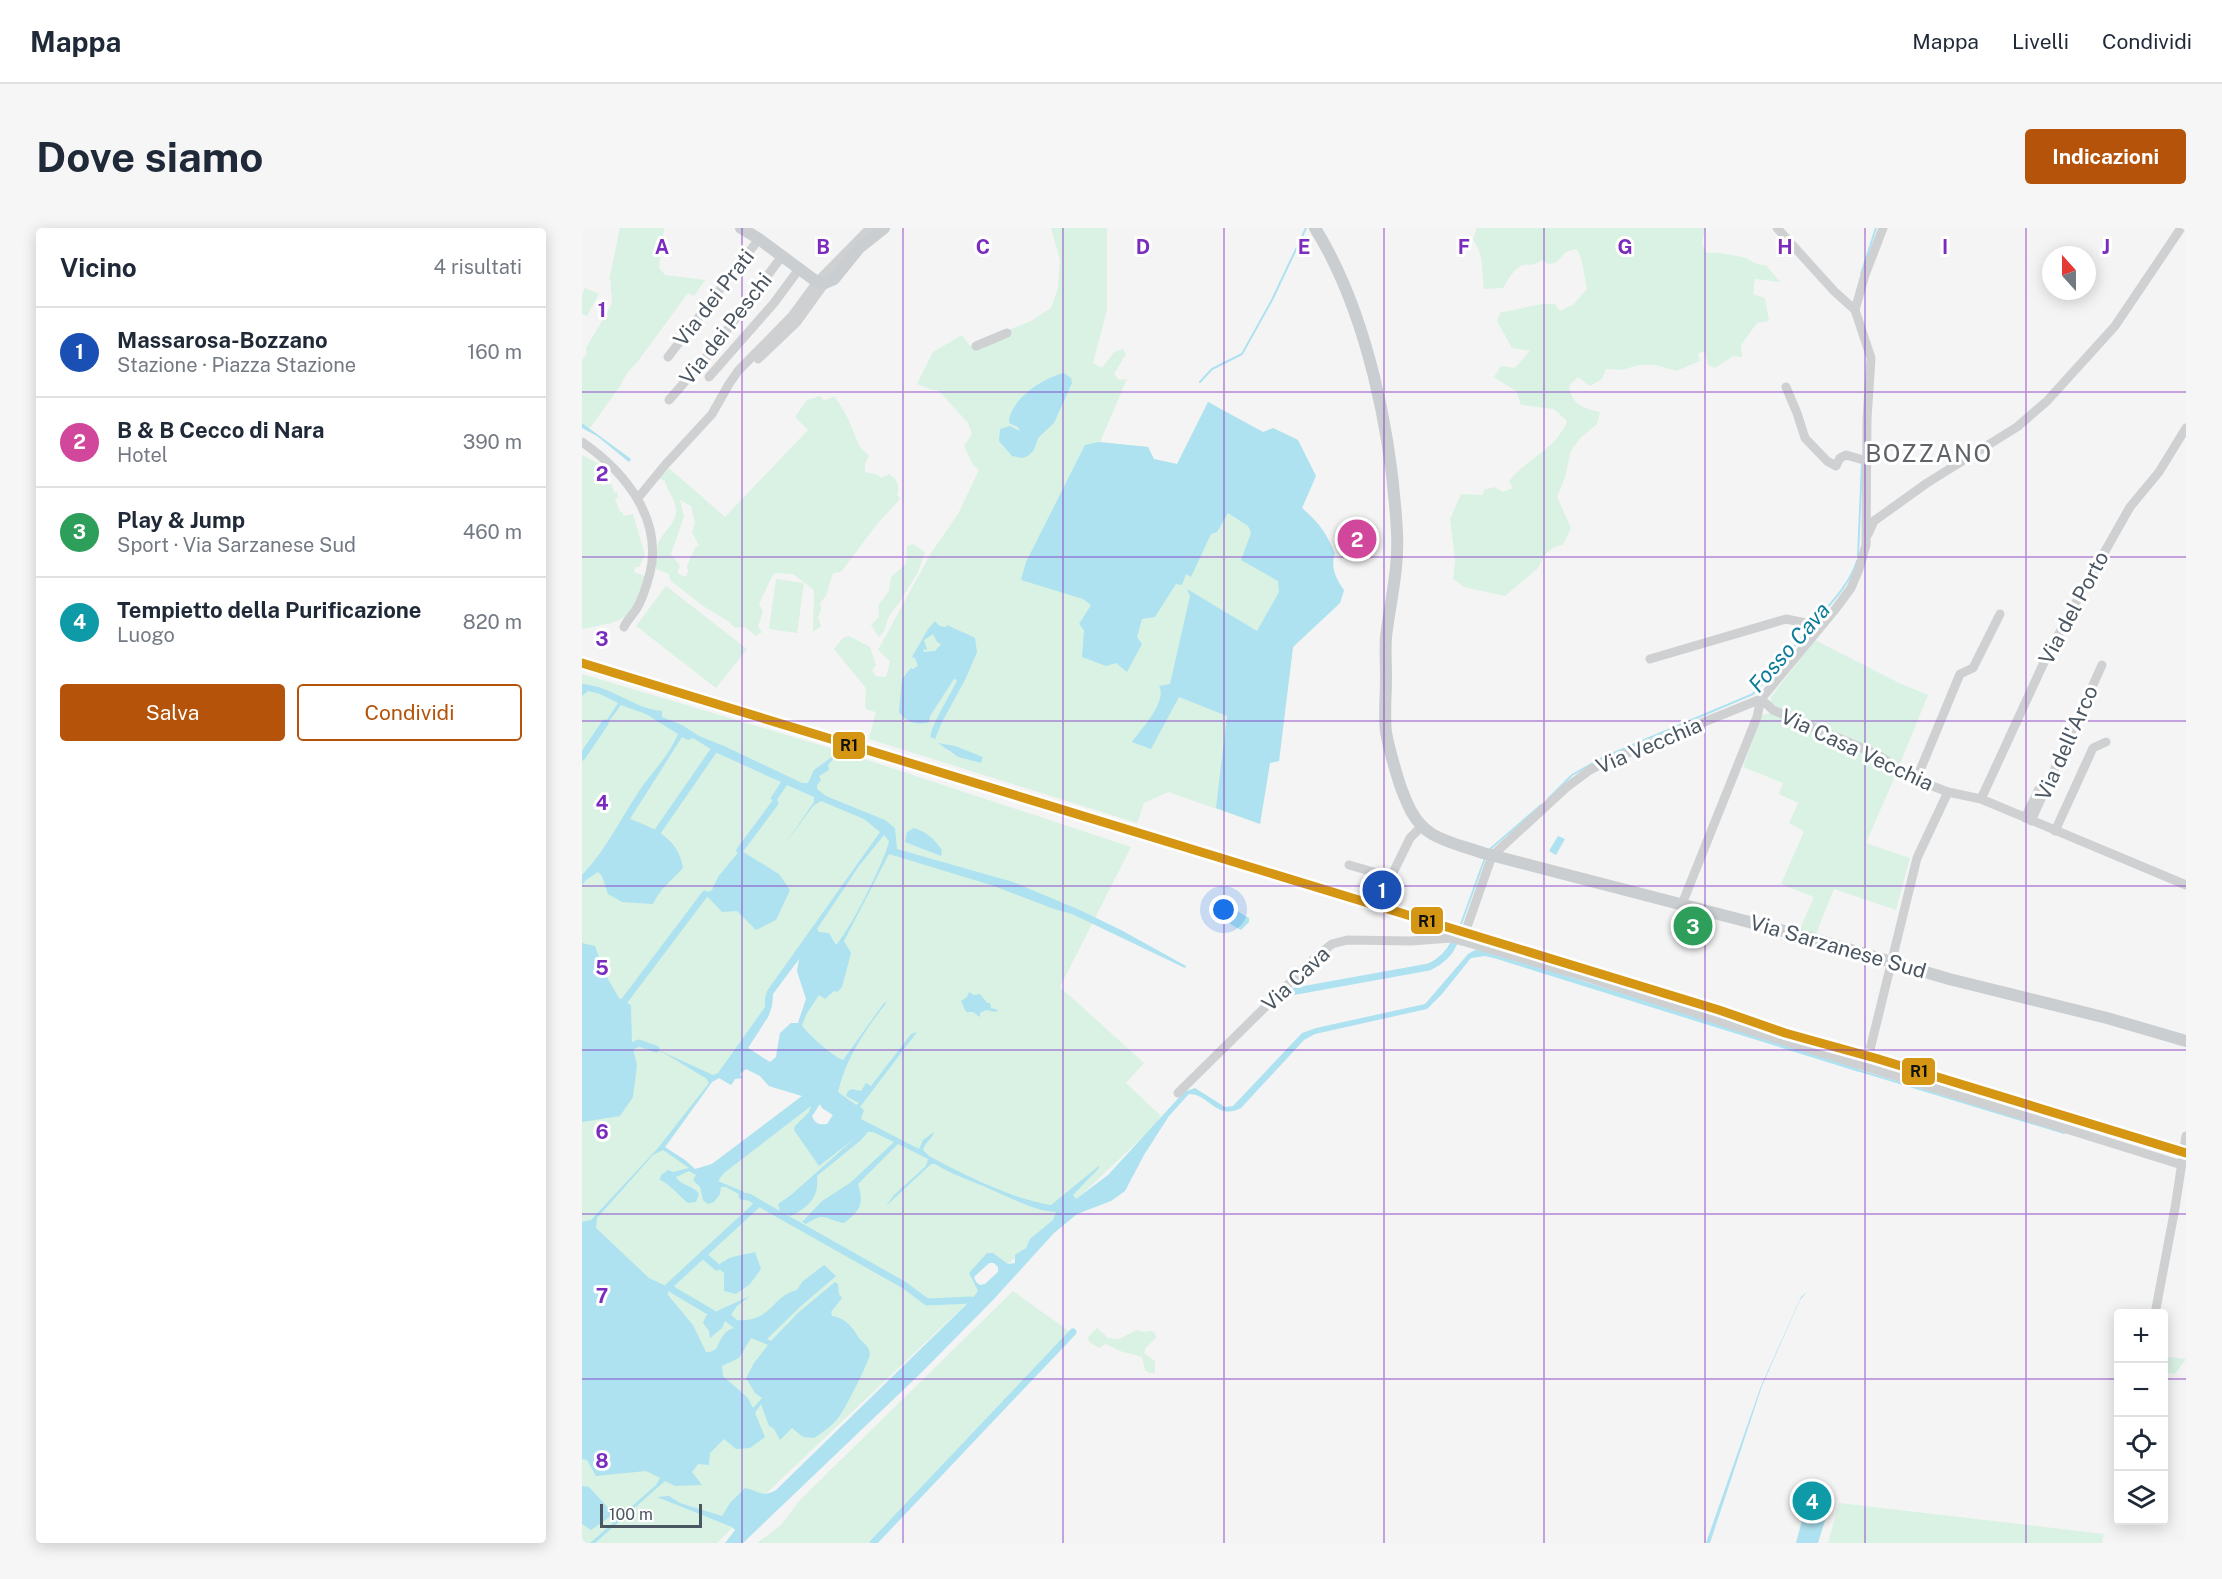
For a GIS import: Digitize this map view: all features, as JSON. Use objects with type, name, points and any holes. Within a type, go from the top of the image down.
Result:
[{"type":"main road","points":[[741,228],[821,283],[834,279],[858,248],[884,228]]},
{"type":"main road","points":[[1315,228],[1330,252],[1362,333],[1382,415],[1396,508],[1398,561],[1386,640],[1386,733],[1406,800],[1411,812],[1422,826]]},
{"type":"main road","name":"Via Sarzanese Sud","points":[[1422,826],[1431,834],[1488,854],[1682,904],[1892,961],[1949,979],[2107,1018],[2186,1041]]},
{"type":"street","points":[[638,498],[712,414],[729,384],[870,228]]},
{"type":"street","points":[[1777,228],[1834,291],[1854,309],[1871,358],[1862,460],[1867,536]]},
{"type":"street","points":[[1854,309],[1882,228]]},
{"type":"street","points":[[1682,904],[1757,717],[1761,699],[1814,627],[1851,588],[1874,521],[1927,483],[2017,427],[2047,401],[2115,326],[2181,228]]},
{"type":"street","name":"Via dei Prati","points":[[668,357],[759,239]]},
{"type":"street","name":"Via dei Peschi","points":[[669,400],[710,353],[782,256]]},
{"type":"street","points":[[709,377],[774,303],[799,269]]},
{"type":"street","points":[[976,346],[1007,333]]},
{"type":"street","points":[[1786,387],[1795,406],[1805,438],[1827,461],[1836,466],[1840,458],[1846,455],[1862,460]]},
{"type":"street","name":"Via del Porto","points":[[1980,799],[2046,658],[2070,613],[2130,507],[2159,472],[2186,428]]},
{"type":"street","points":[[582,442],[609,463],[638,498],[648,525],[652,558],[650,573],[641,600],[624,627]]},
{"type":"street","points":[[1916,780],[1960,674],[1973,668],[2000,614]]},
{"type":"street","points":[[1650,659],[1772,622],[1786,620],[1814,627]]},
{"type":"street","name":"Via dell'Arco","points":[[2028,820],[2102,665]]},
{"type":"street","name":"Via Casa Vecchia","points":[[1761,699],[1773,710],[1878,755],[1916,780],[1948,792],[1980,799],[2186,885]]},
{"type":"street","name":"Via Vecchia","points":[[1488,854],[1590,770],[1761,699]]},
{"type":"street","points":[[2055,831],[2093,748],[2106,742]]},
{"type":"street","points":[[2028,820],[2060,747]]},
{"type":"street","points":[[1866,1066],[1917,858],[1948,792]]},
{"type":"street","points":[[1350,865],[1391,877],[1410,838],[1422,826]]},
{"type":"street","points":[[1462,941],[1488,854]]},
{"type":"street","name":"Via Cava","points":[[1179,1093],[1317,956],[1332,944],[1347,940],[1411,941],[1451,938],[1589,978],[2181,1168]]},
{"type":"street","points":[[2156,1309],[2186,1136]]},
{"type":"green space","points":[[620,228],[664,228],[659,268],[665,275],[705,280],[694,296],[688,293],[627,373],[590,428],[582,423],[582,361],[587,353],[586,348],[611,306],[611,279],[609,280]]},
{"type":"green space","points":[[1051,228],[1107,228],[1107,310],[1093,363],[1102,368],[1114,352],[1123,349],[1126,354],[1114,374],[1119,380],[1127,379],[1100,442],[1148,447],[1154,459],[1177,464],[1208,402],[1263,432],[1273,428],[1298,440],[1316,476],[1302,508],[1318,523],[1325,534],[1335,554],[1333,564],[1335,573],[1344,590],[1340,603],[1293,647],[1279,761],[1270,763],[1260,824],[1168,792],[1144,803],[1137,823],[869,739],[876,712],[867,710],[865,706],[866,688],[834,649],[843,638],[849,636],[870,647],[876,665],[872,670],[876,676],[886,677],[890,661],[878,650],[931,553],[958,514],[979,470],[973,465],[964,446],[972,434],[968,423],[938,390],[917,384],[933,352],[962,335],[970,346],[1031,321],[1051,308],[1058,288],[1060,260]],"holes":[[[946,750],[983,757],[981,763],[958,757]]]},
{"type":"green space","points":[[1477,228],[1703,228],[1705,229],[1702,243],[1707,253],[1742,257],[1766,265],[1780,282],[1755,279],[1753,294],[1765,298],[1769,321],[1757,323],[1741,345],[1742,357],[1733,356],[1715,368],[1708,365],[1705,351],[1698,354],[1700,361],[1676,371],[1656,365],[1639,365],[1622,370],[1606,369],[1602,379],[1590,386],[1578,377],[1569,386],[1573,398],[1579,405],[1600,412],[1597,424],[1580,438],[1571,451],[1565,477],[1557,497],[1571,528],[1563,545],[1554,547],[1545,555],[1538,568],[1505,596],[1464,587],[1453,579],[1455,560],[1450,519],[1461,494],[1483,495],[1484,490],[1494,487],[1503,492],[1513,488],[1509,481],[1549,447],[1567,421],[1554,409],[1521,405],[1516,391],[1494,377],[1501,366],[1515,368],[1530,351],[1512,348],[1497,321],[1501,312],[1542,304],[1555,304],[1560,311],[1574,304],[1587,289],[1582,262],[1576,249],[1566,252],[1556,263],[1548,264],[1542,260],[1533,265],[1519,267],[1503,288],[1484,289],[1481,257],[1473,240]]},
{"type":"green space","points":[[585,288],[599,294],[587,316],[582,314],[582,295]]},
{"type":"green space","points":[[820,396],[824,401],[834,396],[846,414],[860,446],[869,456],[865,464],[865,472],[881,478],[889,474],[897,483],[897,495],[900,499],[877,524],[841,572],[833,573],[826,596],[820,603],[821,610],[818,617],[821,626],[813,632],[814,590],[793,574],[775,573],[759,604],[763,611],[758,627],[762,632],[756,636],[745,627],[735,628],[670,580],[669,574],[656,569],[658,544],[674,520],[676,512],[665,481],[659,478],[669,468],[725,517],[808,430],[795,417],[807,400]],"holes":[[[680,500],[691,506],[695,523],[692,532],[699,546],[695,548],[687,566],[686,577],[677,573],[680,566],[671,554],[684,516]]]},
{"type":"green space","points":[[582,455],[609,469],[602,486],[611,483],[614,493],[617,492],[618,497],[615,499],[620,512],[624,516],[633,514],[645,555],[639,567],[635,567],[634,572],[645,576],[635,602],[625,616],[609,623],[582,629]]},
{"type":"green space","points":[[913,544],[925,552],[918,572],[889,616],[884,631],[879,637],[871,625],[879,617],[878,606],[889,591],[891,577],[906,564],[907,546]]},
{"type":"green space","points":[[776,579],[804,583],[797,633],[769,629]]},
{"type":"green space","points":[[666,586],[747,649],[716,688],[636,626]]},
{"type":"green space","points":[[1815,640],[1899,683],[1928,695],[1899,766],[1771,704],[1771,697]]},
{"type":"green space","points":[[582,674],[840,751],[1131,847],[1060,987],[1144,1063],[1126,1083],[1161,1116],[1151,1129],[775,1485],[717,1543],[582,1543]],"holes":[[[799,959],[797,971],[806,999],[798,1023],[791,1023],[780,1033],[776,1057],[770,1062],[748,1048],[768,1017],[773,994]],[[746,1069],[760,1076],[769,1086],[802,1096],[712,1164],[695,1169],[665,1148],[712,1082],[719,1078],[731,1085],[735,1079],[742,1078],[740,1074]],[[820,1104],[833,1115],[827,1124],[816,1122],[812,1116]],[[989,1263],[994,1263],[998,1267],[998,1272],[985,1284],[980,1285],[974,1277]]]},
{"type":"green space","points":[[1771,713],[1877,757],[1895,776],[1866,843],[1910,858],[1896,910],[1834,889],[1815,936],[1799,931],[1814,897],[1781,884],[1804,831],[1789,823],[1798,803],[1779,794],[1783,783],[1743,767],[1762,715]]},
{"type":"green space","points":[[1013,1291],[1070,1332],[868,1543],[757,1543],[781,1525],[800,1500]]},
{"type":"green space","points":[[1097,1328],[1108,1338],[1119,1339],[1137,1330],[1155,1333],[1156,1338],[1146,1347],[1144,1353],[1155,1361],[1155,1373],[1145,1370],[1142,1357],[1120,1351],[1106,1344],[1099,1348],[1089,1342],[1088,1337]]},
{"type":"green space","points":[[2168,1358],[2186,1359],[2175,1374],[2168,1373]]},
{"type":"green space","points":[[1839,1503],[2104,1534],[2102,1543],[1828,1543]]},
{"type":"water","points":[[1064,373],[1071,378],[1072,383],[1054,423],[1038,438],[1034,450],[1028,456],[1022,458],[1012,456],[999,441],[1000,429],[1010,426],[1020,431],[1018,427],[1009,423],[1011,414],[1021,398],[1047,379]]},
{"type":"water","points":[[1208,402],[1263,432],[1273,428],[1298,440],[1316,476],[1302,508],[1318,523],[1325,534],[1335,554],[1333,564],[1335,573],[1344,590],[1340,603],[1293,647],[1279,761],[1270,763],[1260,824],[1216,808],[1227,716],[1179,697],[1151,749],[1132,742],[1157,707],[1161,692],[1159,686],[1170,684],[1190,596],[1187,589],[1257,631],[1279,592],[1278,581],[1241,560],[1251,533],[1248,526],[1228,513],[1217,532],[1211,534],[1191,577],[1186,574],[1182,585],[1176,584],[1155,617],[1142,619],[1137,637],[1142,644],[1127,672],[1116,663],[1106,666],[1082,657],[1084,630],[1079,624],[1091,605],[1083,599],[1021,580],[1026,562],[1085,445],[1099,442],[1148,447],[1154,459],[1177,464]]},
{"type":"water","points":[[582,423],[631,459],[629,462],[597,436],[582,428]]},
{"type":"water","points":[[935,621],[939,626],[948,625],[968,634],[975,638],[977,652],[935,739],[930,737],[932,730],[957,680],[954,679],[930,716],[929,722],[920,724],[912,722],[899,712],[902,679],[911,668],[918,666],[915,658],[912,657]],"holes":[[[933,634],[937,642],[941,644],[935,651],[923,652],[924,649],[927,650],[924,640]]]},
{"type":"water","points":[[582,684],[603,689],[642,706],[662,711],[662,717],[802,783],[808,783],[814,770],[840,751],[828,765],[829,770],[819,776],[821,780],[817,789],[826,796],[885,820],[895,828],[897,849],[1013,882],[1082,911],[1186,966],[1185,968],[1072,914],[994,886],[889,854],[844,941],[851,953],[842,987],[825,999],[819,995],[802,1025],[821,1045],[843,1060],[887,1002],[857,1045],[838,1092],[856,1105],[859,1103],[846,1096],[848,1091],[852,1089],[861,1091],[866,1083],[871,1086],[911,1034],[917,1032],[860,1107],[864,1110],[861,1119],[919,1149],[923,1140],[934,1132],[923,1150],[929,1156],[1021,1198],[1051,1205],[1100,1165],[1073,1195],[1076,1199],[1108,1175],[1184,1092],[1195,1088],[1225,1107],[1233,1106],[1302,1033],[1425,1004],[1468,954],[1475,950],[1491,952],[1859,1068],[1859,1072],[1497,959],[1485,956],[1471,958],[1427,1009],[1315,1034],[1304,1040],[1241,1108],[1226,1111],[1196,1095],[1189,1094],[1169,1116],[1144,1155],[1125,1191],[1111,1201],[1077,1214],[1054,1233],[994,1299],[922,1372],[743,1543],[725,1543],[735,1530],[732,1527],[657,1497],[669,1496],[680,1503],[722,1516],[730,1503],[745,1488],[764,1494],[776,1490],[972,1299],[978,1291],[969,1273],[987,1253],[993,1253],[1008,1264],[1015,1263],[1015,1255],[1026,1248],[1030,1239],[1053,1220],[1056,1212],[1023,1204],[935,1164],[931,1164],[886,1206],[894,1195],[926,1166],[928,1159],[898,1144],[858,1184],[861,1202],[850,1218],[844,1223],[822,1217],[806,1224],[802,1222],[822,1201],[850,1183],[894,1142],[868,1132],[817,1176],[815,1195],[808,1204],[791,1216],[780,1212],[778,1204],[854,1139],[819,1166],[794,1130],[809,1112],[811,1106],[724,1173],[718,1181],[744,1192],[742,1196],[726,1187],[721,1187],[720,1194],[714,1202],[708,1204],[703,1200],[700,1187],[693,1180],[696,1175],[689,1171],[676,1177],[699,1194],[696,1202],[688,1203],[660,1180],[661,1175],[668,1170],[673,1172],[689,1168],[663,1150],[653,1155],[597,1218],[596,1228],[649,1278],[668,1287],[668,1295],[693,1325],[706,1352],[716,1349],[725,1333],[734,1328],[725,1321],[722,1328],[710,1338],[709,1331],[703,1323],[706,1316],[750,1296],[737,1306],[731,1315],[737,1320],[757,1317],[765,1313],[782,1297],[797,1290],[802,1282],[824,1265],[836,1276],[767,1339],[771,1341],[799,1312],[835,1282],[838,1284],[842,1298],[831,1312],[832,1316],[850,1325],[870,1354],[842,1413],[817,1436],[803,1437],[792,1428],[780,1440],[774,1429],[769,1426],[761,1404],[755,1413],[765,1437],[750,1448],[736,1449],[724,1439],[710,1453],[709,1465],[698,1464],[692,1472],[702,1485],[675,1486],[665,1481],[595,1543],[590,1543],[656,1485],[660,1478],[646,1471],[596,1476],[587,1460],[582,1459],[582,1222],[591,1220],[658,1148],[709,1083],[706,1078],[664,1053],[640,1044],[633,1049],[637,1065],[633,1097],[620,1116],[582,1122],[582,943],[595,946],[605,974],[619,998],[631,1005],[632,1045],[641,1042],[713,1075],[718,1073],[765,1007],[767,991],[880,832],[864,819],[821,801],[813,806],[785,844],[814,802],[814,797],[787,785],[776,801],[770,799],[781,782],[717,753],[693,738],[688,740],[682,737],[630,819],[657,831],[671,842],[677,849],[683,868],[662,890],[653,904],[622,902],[608,894],[602,876],[598,872],[582,885],[582,875],[606,845],[639,791],[670,750],[678,734],[646,714],[621,705],[607,724],[605,723],[618,703],[588,691],[582,696]],"holes":[[[884,835],[889,841],[881,864],[857,912],[836,945],[829,933],[819,932],[817,929],[859,866]],[[799,959],[797,971],[806,999],[798,1023],[791,1023],[780,1033],[776,1057],[770,1062],[748,1048],[768,1017],[773,994]],[[746,1069],[760,1076],[769,1086],[802,1096],[712,1164],[695,1169],[665,1147],[712,1082],[719,1078],[731,1085],[735,1079],[742,1078],[740,1074]],[[820,1104],[833,1115],[827,1124],[814,1121],[812,1116]],[[989,1263],[994,1263],[998,1267],[998,1272],[985,1284],[980,1285],[974,1277]],[[751,1338],[768,1345],[746,1378],[755,1393],[762,1398],[753,1408],[748,1398],[723,1376],[722,1366],[739,1358]]]},
{"type":"water","points":[[938,743],[955,746],[983,757],[981,763],[958,757]]},
{"type":"water","points":[[914,828],[933,839],[942,850],[941,856],[905,842],[907,832]]},
{"type":"water","points":[[1558,836],[1565,839],[1556,855],[1549,851]]},
{"type":"water","points":[[740,850],[779,874],[790,890],[776,920],[756,930],[737,911],[722,912],[705,894],[712,890],[718,877]]},
{"type":"water","points":[[1229,906],[1249,918],[1249,922],[1241,930],[1228,922],[1223,915],[1226,907]]},
{"type":"water","points":[[969,992],[974,995],[980,994],[987,1003],[990,1003],[991,1008],[998,1010],[996,1012],[986,1010],[980,1013],[980,1017],[973,1012],[966,1012],[961,1001],[967,997]]},
{"type":"water","points":[[755,1252],[761,1269],[750,1284],[736,1294],[724,1291],[724,1273],[717,1267],[730,1258]]},
{"type":"water","points":[[1807,1292],[1800,1300],[1762,1386],[1710,1543],[1706,1543],[1761,1386],[1801,1297]]},
{"type":"water","points":[[582,1486],[589,1487],[614,1514],[591,1530],[582,1524]]},
{"type":"water","points":[[1818,1508],[1827,1514],[1818,1543],[1796,1543],[1805,1509]]},
{"type":"waterway","points":[[1200,382],[1212,369],[1242,354],[1272,300],[1306,228]]},
{"type":"waterway","name":"Fosso Cava","points":[[1861,274],[1876,228]]},
{"type":"waterway","name":"Fosso Cava","points":[[1858,556],[1862,463]]},
{"type":"waterway","name":"Fosso Cava","points":[[1812,625],[1844,587],[1857,561]]},
{"type":"waterway","name":"Fosso Cava","points":[[1548,799],[1572,775],[1602,758],[1753,694],[1809,629]]},
{"type":"waterway","points":[[582,757],[605,723]]},
{"type":"waterway","points":[[658,831],[714,750]]},
{"type":"waterway","points":[[740,850],[775,803]]},
{"type":"waterway","name":"Fosso Cava","points":[[1489,850],[1541,805]]},
{"type":"waterway","name":"Fosso Cava","points":[[1461,924],[1485,858]]},
{"type":"waterway","points":[[625,1000],[705,894]]},
{"type":"waterway","points":[[1285,993],[1429,967],[1444,957],[1454,943]]},
{"type":"waterway","points":[[632,1046],[639,1043],[656,1049]]},
{"type":"waterway","name":"Fosso Cava","points":[[1857,1070],[2064,1133]]},
{"type":"waterway","points":[[742,1196],[759,1203]]},
{"type":"waterway","points":[[712,1313],[668,1287],[759,1203],[904,1285],[927,1302],[971,1300]]},
{"type":"waterway","points":[[703,1255],[717,1267]]},
{"type":"waterway","points":[[873,1543],[1073,1332]]},
{"type":"transit line","name":"R1","points":[[582,663],[1719,1010],[1785,1033],[1875,1058],[2186,1153]]},
{"type":"place","name":"B & B Cecco di Nara","points":[[1357,539]]},
{"type":"place","name":"Massarosa-Bozzano","points":[[1382,890]]},
{"type":"place","name":"Play & Jump","points":[[1693,926]]},
{"type":"place","name":"Tempietto della Purificazione","points":[[1812,1501]]},
{"type":"district","name":"BOZZANO","points":[[1929,454]]}]
